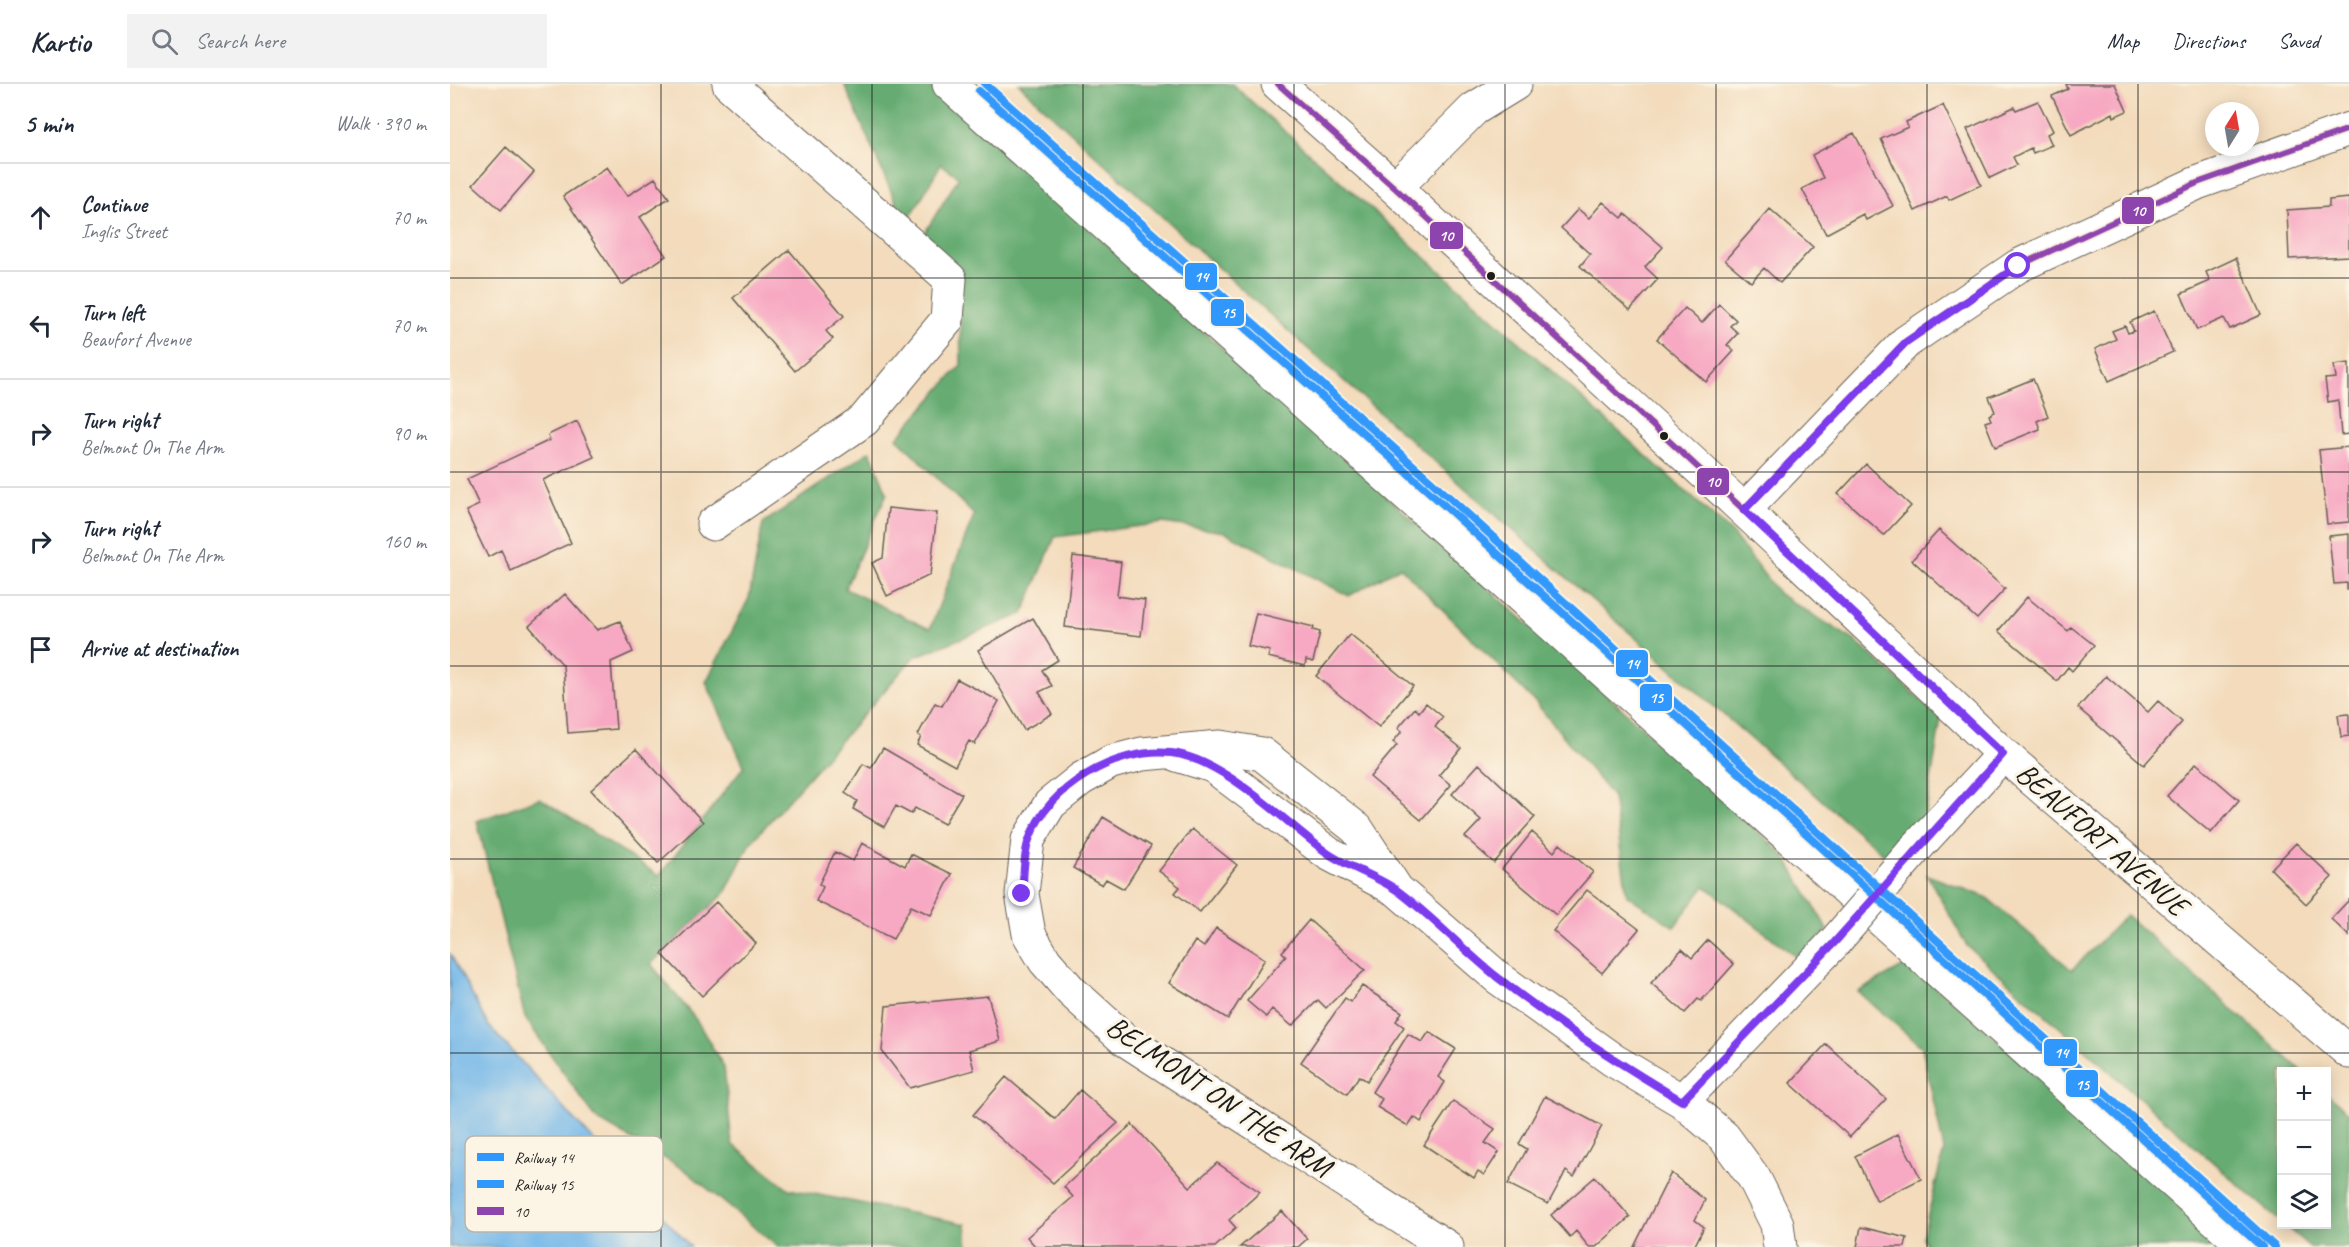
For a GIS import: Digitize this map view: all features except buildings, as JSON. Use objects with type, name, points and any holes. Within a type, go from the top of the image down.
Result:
[{"type":"street","points":[[713,524],[864,420],[947,320],[950,279],[729,84]]},
{"type":"street","points":[[948,84],[2246,1247]]},
{"type":"street","name":"BEAUFORT AVENUE","points":[[1278,84],[1395,188],[1744,510],[2003,754],[2349,1052]]},
{"type":"street","points":[[1395,188],[1474,109],[1515,84]]},
{"type":"street","points":[[1744,510],[1906,342],[2018,266],[2197,183],[2349,129]]},
{"type":"street","name":"BELMONT ON THE ARM","points":[[1447,1247],[1124,1039],[1071,991],[1045,961],[1029,934],[1022,894],[1028,840],[1050,804],[1081,779],[1111,762],[1142,754],[1220,747],[1262,754],[1358,829],[1397,890],[1497,977],[1613,1060],[1682,1101],[1724,1137],[1754,1178],[1777,1224],[1780,1247]]},
{"type":"street","points":[[1682,1101],[1833,944],[1917,847],[2003,754]]},
{"type":"green space","points":[[844,84],[929,84],[1784,855],[1828,930],[1799,959],[1705,886],[1674,927],[1627,895],[1613,797],[1536,703],[1400,567],[1349,596],[1225,532],[1163,523],[1055,537],[1023,614],[914,657],[749,845],[725,893],[651,964],[697,1021],[724,1067],[732,1144],[789,1189],[966,1224],[968,1247],[778,1247],[685,1170],[663,1157],[663,1136],[626,1136],[596,1119],[525,1018],[477,821],[540,798],[659,876],[744,766],[706,682],[749,598],[763,523],[870,451],[887,493],[845,589],[930,629],[974,515],[897,438],[961,365],[959,270],[922,237],[959,177],[941,164],[906,225]]},
{"type":"green space","points":[[1019,84],[1232,84],[1732,533],[1779,594],[1854,640],[1941,718],[1926,812],[1888,858],[1341,379]]},
{"type":"green space","points":[[1927,875],[1986,897],[2072,970],[2126,915],[2297,1067],[2277,1067],[2277,1218],[1967,946]]},
{"type":"green space","points":[[1906,965],[1959,1005],[2228,1247],[1928,1247],[1922,1238],[1944,1150],[1922,1047],[1858,992]]},
{"type":"green space","points":[[2331,1097],[2349,1113],[2349,1247],[2310,1247],[2289,1229],[2331,1229]]},
{"type":"water","points":[[450,953],[488,1025],[590,1136],[465,1136],[465,1232],[663,1232],[663,1216],[691,1247],[450,1247]]},
{"type":"rail line","name":"14","points":[[985,84],[1451,499],[2275,1247]]},
{"type":"rail line","name":"15","points":[[979,91],[1445,506],[2262,1247]]},
{"type":"transit line","name":"10","points":[[1278,84],[1395,188],[1744,510],[1906,342],[2018,266],[2197,183],[2349,129]]},
{"type":"route","points":[[1022,894],[1028,840],[1050,804],[1081,779],[1111,762],[1142,754],[1172,753],[1212,766],[1329,854],[1397,890],[1497,977],[1613,1060],[1682,1101],[1833,944],[1917,847],[2003,754],[1744,510],[1906,342],[2018,266]]}]
